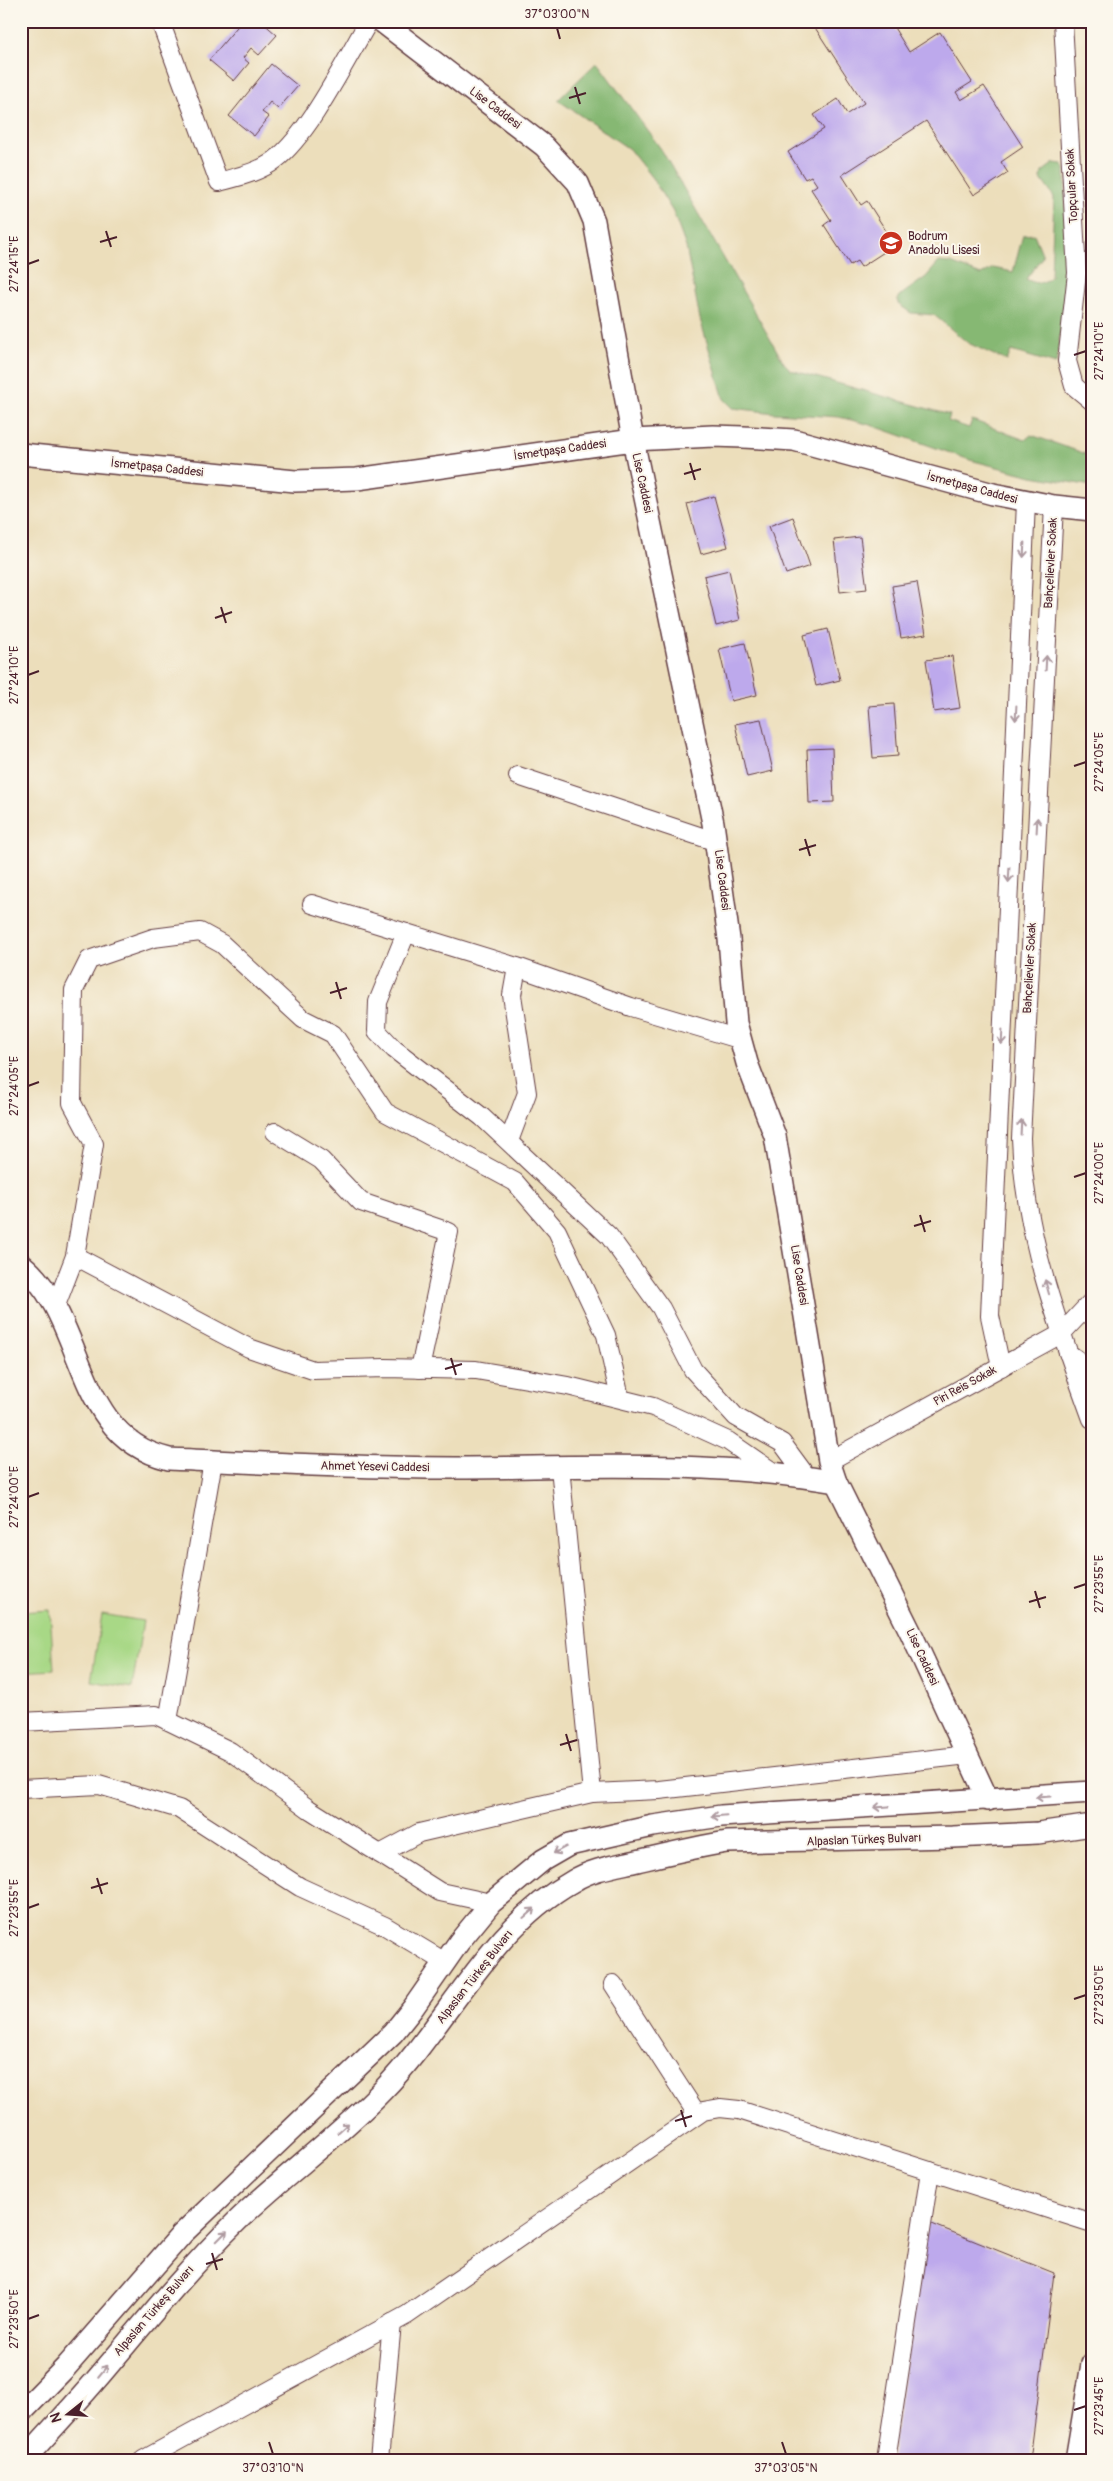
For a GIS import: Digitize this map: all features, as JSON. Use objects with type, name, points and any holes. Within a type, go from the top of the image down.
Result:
[{"type":"street","points":[[160,21],[218,182],[242,176],[274,162],[291,146],[369,21]]},
{"type":"street","name":"Lise Caddesi","points":[[381,21],[544,146],[578,183],[594,221],[633,440],[717,842],[739,1039],[775,1136],[829,1461],[836,1482],[911,1633],[988,1800]]},
{"type":"street","name":"Topçular Sokak","points":[[1063,21],[1077,273],[1067,361],[1074,386],[1092,401]]},
{"type":"street","name":"İsmetpaşa Caddesi","points":[[21,454],[295,481],[357,479],[633,440],[712,436],[794,440],[1026,502],[1092,510]]},
{"type":"street","points":[[1001,1366],[990,1316],[1026,502]]},
{"type":"street","name":"Bahçelievler Sokak","points":[[1054,506],[1021,1138],[1031,1228],[1061,1334],[1092,1419]]},
{"type":"street","points":[[518,776],[717,842]]},
{"type":"street","points":[[312,904],[517,967],[631,1007],[739,1039]]},
{"type":"street","points":[[55,1308],[75,1256],[94,1144],[72,1103],[74,990],[89,960],[153,938],[200,932],[222,944],[303,1019],[334,1034],[385,1112],[515,1182],[557,1231],[606,1336],[620,1398]]},
{"type":"street","points":[[406,933],[378,1002],[377,1031],[394,1048],[482,1117],[609,1236],[661,1308],[693,1370],[736,1417],[782,1443],[807,1477]]},
{"type":"street","points":[[509,1141],[527,1093],[512,995],[517,967]]},
{"type":"street","points":[[275,1132],[322,1160],[360,1202],[449,1232],[420,1369]]},
{"type":"street","points":[[75,1256],[249,1348],[312,1370],[476,1370],[568,1386],[654,1407],[728,1441],[773,1472]]},
{"type":"street","name":"Ahmet Yesevi Caddesi","points":[[21,1264],[43,1287],[55,1308],[102,1412],[117,1431],[133,1445],[149,1454],[169,1459],[353,1468],[560,1467],[773,1472],[836,1482]]},
{"type":"street","name":"Piri Reis Sokak","points":[[829,1461],[1061,1334],[1092,1301]]},
{"type":"street","points":[[1068,1353],[1092,1370]]},
{"type":"street","points":[[168,1721],[213,1461]]},
{"type":"street","points":[[560,1467],[592,1794]]},
{"type":"street","points":[[21,1722],[156,1715],[230,1751],[310,1809],[440,1892],[491,1904]]},
{"type":"street","points":[[380,1854],[419,1833],[592,1794],[659,1790],[968,1755]]},
{"type":"street","points":[[21,1789],[99,1785],[180,1809],[300,1887],[385,1926],[445,1962]]},
{"type":"street","points":[[21,2413],[66,2367],[182,2234],[393,2033],[475,1921],[491,1904],[544,1860],[569,1845],[644,1828],[721,1816],[1092,1792]]},
{"type":"street","name":"Alpaslan Türkeş Bulvarı","points":[[24,2460],[94,2382],[187,2272],[255,2204],[384,2090],[442,2021],[488,1956],[510,1931],[541,1902],[574,1880],[599,1870],[696,1847],[727,1842],[953,1837],[1038,1833],[1092,1825]]},
{"type":"street","points":[[613,1984],[697,2114]]},
{"type":"street","points":[[143,2460],[407,2315],[697,2114],[720,2108],[740,2110],[1092,2223]]},
{"type":"street","points":[[886,2460],[930,2171]]},
{"type":"street","points":[[380,2460],[392,2323]]},
{"type":"street","points":[[1076,2460],[1092,2364]]},
{"type":"green space","points":[[597,62],[661,149],[784,363],[791,370],[950,415],[948,421],[969,428],[972,420],[1025,440],[1031,435],[1092,456],[1092,486],[1032,476],[970,460],[871,425],[839,417],[733,408],[724,399],[700,319],[686,247],[673,212],[652,178],[629,149],[558,100]]},
{"type":"green space","points":[[1054,163],[1062,164],[1065,169],[1067,284],[1056,364],[1011,351],[1007,361],[968,343],[934,315],[911,313],[898,304],[898,297],[926,277],[939,262],[951,263],[981,275],[993,268],[1013,272],[1023,235],[1034,234],[1043,256],[1026,279],[1039,283],[1048,279],[1051,276],[1054,197],[1041,179],[1042,172]]},
{"type":"green space","points":[[50,1610],[54,1670],[21,1672],[21,1612]]},
{"type":"green space","points":[[102,1614],[143,1621],[132,1688],[91,1681]]},
{"type":"building","points":[[242,21],[261,21],[277,35],[259,55],[251,48],[243,58],[249,63],[234,81],[209,60]]},
{"type":"building","points":[[815,21],[890,21],[909,52],[940,32],[972,82],[956,92],[961,100],[984,86],[1023,147],[1001,162],[1008,173],[974,195],[926,121],[842,175],[861,205],[867,201],[895,245],[861,267],[857,261],[850,265],[824,225],[831,220],[811,189],[817,185],[811,176],[805,179],[788,152],[824,129],[814,115],[838,99],[847,114],[864,103],[812,23]]},
{"type":"building","points":[[271,64],[298,86],[278,109],[270,102],[262,112],[269,117],[254,136],[229,116]]},
{"type":"building","points":[[714,496],[728,547],[701,554],[687,504]]},
{"type":"building","points":[[793,517],[810,566],[786,574],[769,526]]},
{"type":"building","points":[[860,537],[867,589],[840,592],[834,540]]},
{"type":"building","points":[[729,570],[740,620],[716,626],[704,576]]},
{"type":"building","points":[[917,582],[926,634],[901,638],[892,586]]},
{"type":"building","points":[[828,629],[840,680],[816,686],[804,635]]},
{"type":"building","points":[[745,643],[757,695],[731,701],[719,649]]},
{"type":"building","points":[[952,656],[960,708],[934,712],[926,660]]},
{"type":"building","points":[[894,704],[898,756],[873,758],[869,706]]},
{"type":"building","points":[[761,719],[773,771],[747,777],[735,724]]},
{"type":"building","points":[[832,748],[834,802],[809,803],[807,749]]},
{"type":"building","points":[[927,2222],[1054,2273],[1030,2460],[891,2460]]},
{"type":"place","name":"Bodrum Anadolu Lisesi","points":[[891,243]]}]
